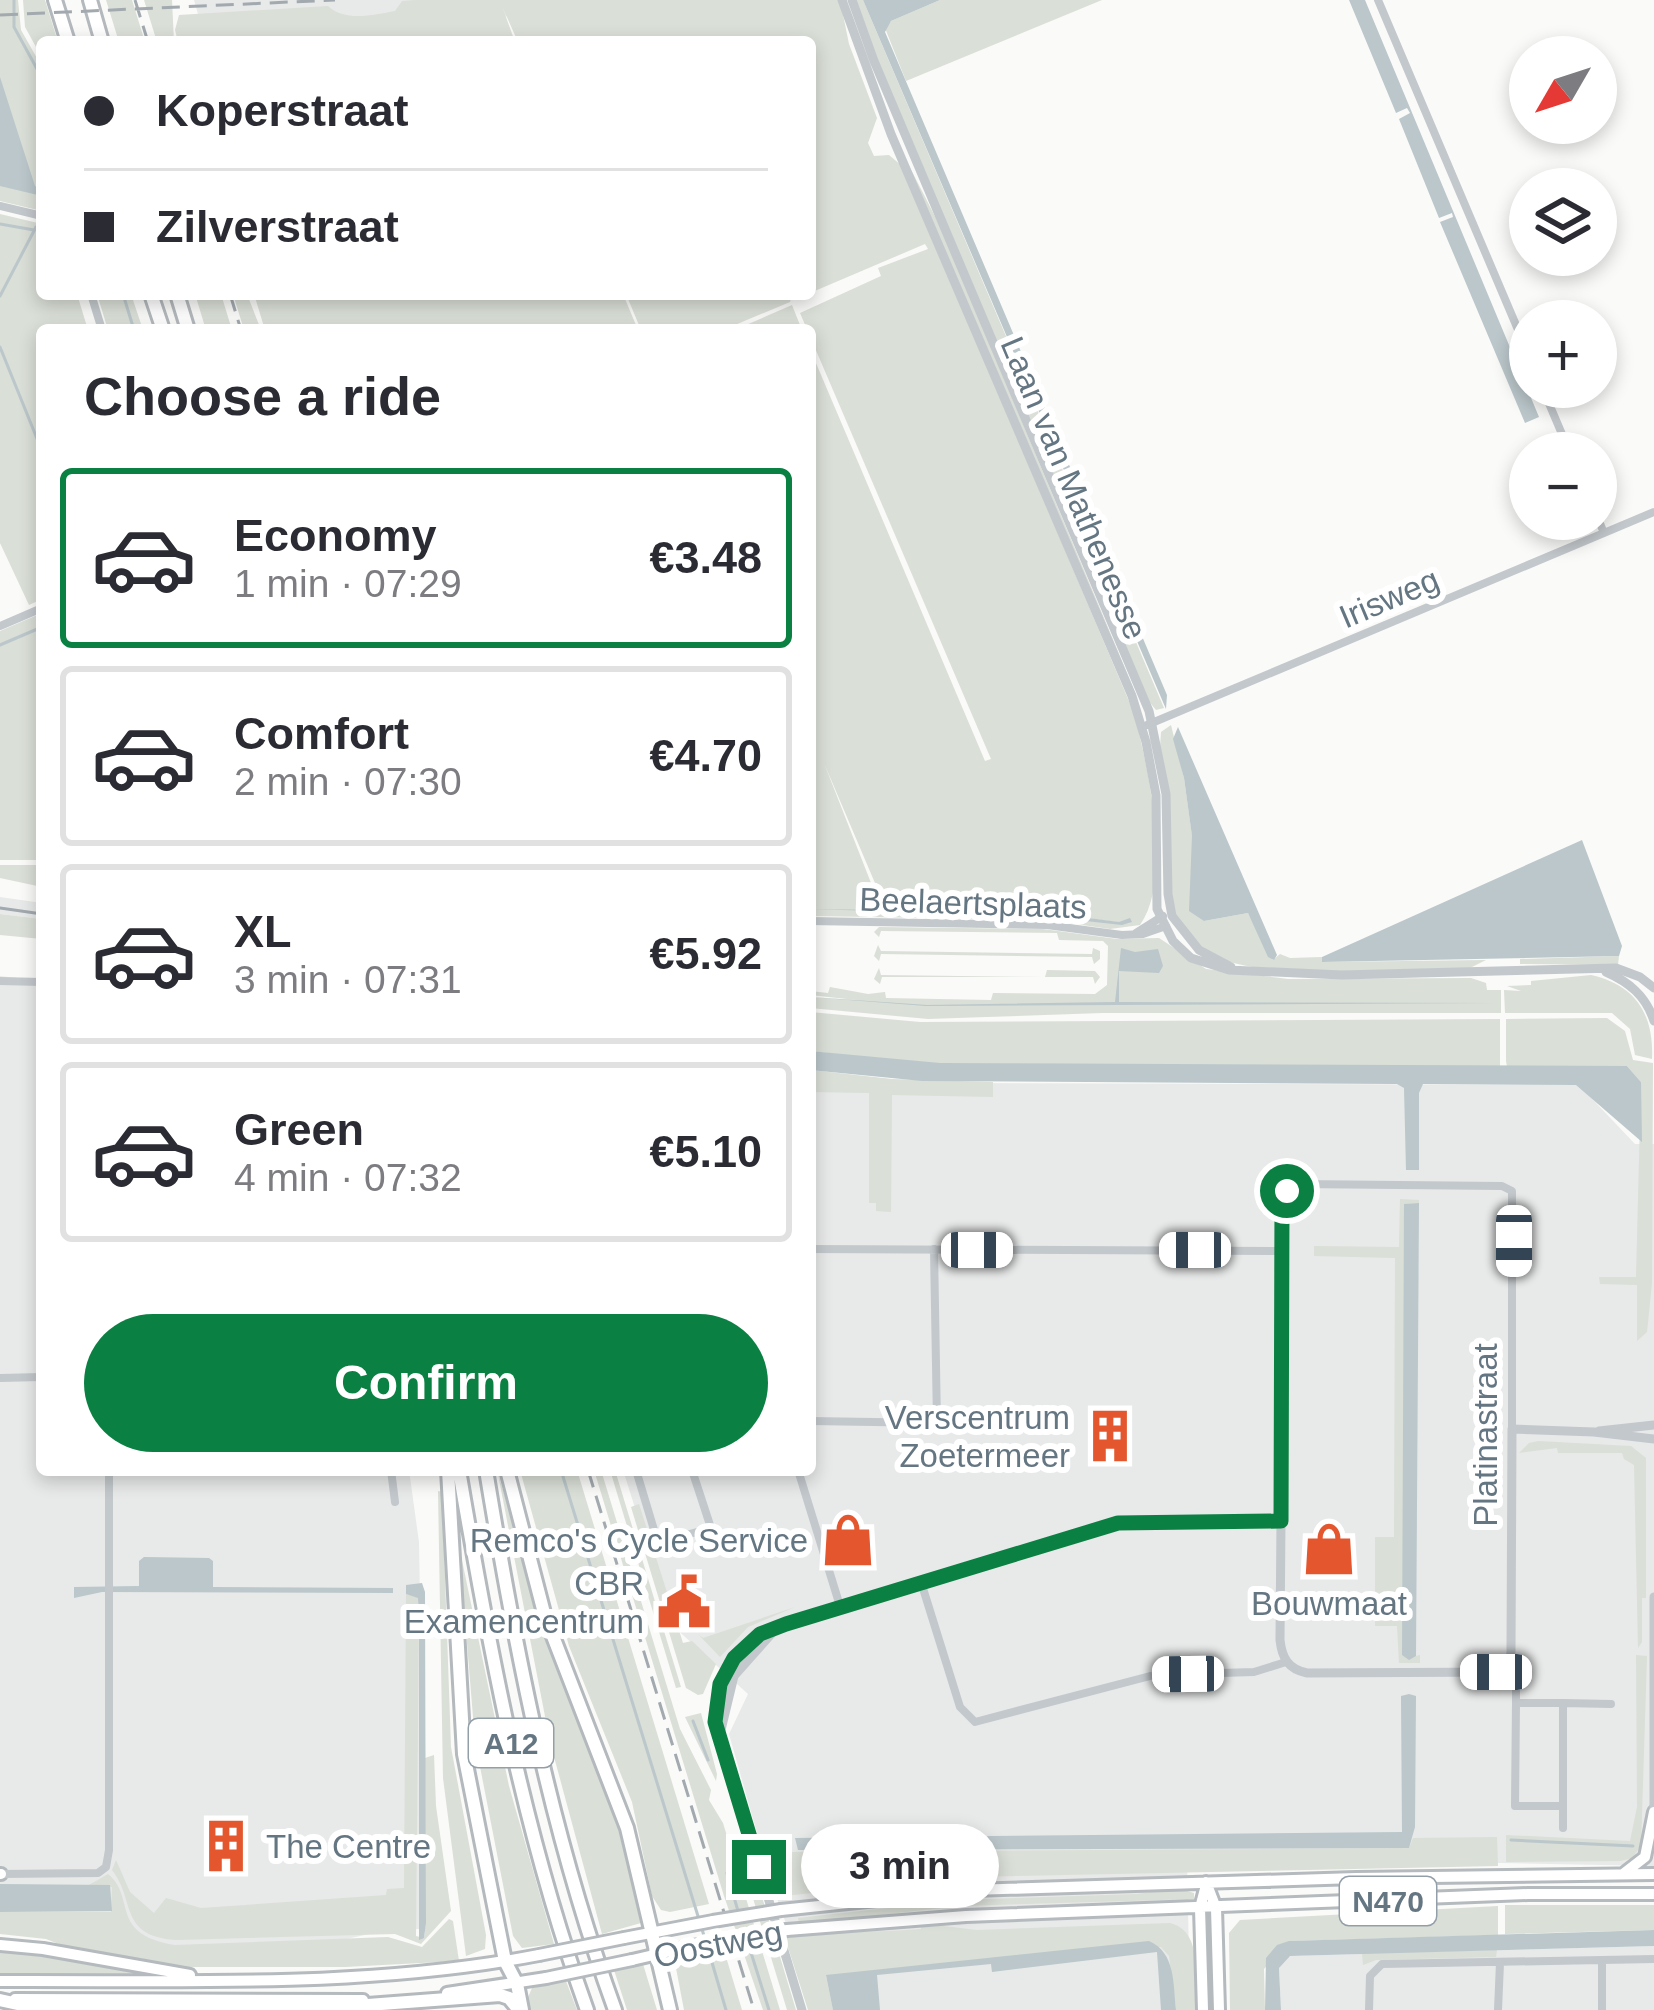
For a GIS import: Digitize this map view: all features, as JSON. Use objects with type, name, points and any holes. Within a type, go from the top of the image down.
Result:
[{"type":"highway","points":[[55,0],[66,36]]},
{"type":"highway","points":[[89,0],[100,36]]},
{"type":"highway","name":"A12","points":[[448,1476],[461,1733],[477,1835],[520,2010]]},
{"type":"highway","name":"A12","points":[[460,1476],[512,1749],[587,2010]]},
{"type":"highway","name":"A12","points":[[487,1476],[538,1749],[614,2010]]},
{"type":"highway","name":"A12","points":[[508,1476],[534,1582],[623,1815],[670,2010]]},
{"type":"highway","points":[[0,2000],[28,2006],[333,2008],[500,1995],[520,2010]]},
{"type":"main road","points":[[1623,1874],[1645,1857],[1654,1812]]},
{"type":"main road","name":"Oostweg","points":[[0,1981],[379,1976],[506,1961],[781,1910],[960,1891],[1654,1874]]},
{"type":"main road","points":[[1206,1882],[1216,1908],[1219,2010]]},
{"type":"main road","points":[[1203,2010],[1200,1908],[1206,1882]]},
{"type":"main road","name":"Oostweg","points":[[0,2000],[364,2000],[517,1984],[788,1930],[966,1916],[1528,1894],[1654,1894]]},
{"type":"main road","points":[[3,1944],[211,1980]]},
{"type":"street","name":"Laan van Mathenesse","points":[[842,0],[891,134],[1148,725],[1156,795],[1159,916],[1172,941],[1191,958],[1213,968],[1342,976],[1629,971],[1654,988]]},
{"type":"street","name":"Laan van Mathenesse","points":[[852,0],[1148,725],[1166,794],[1172,916]]},
{"type":"street","points":[[1378,0],[1509,309]]},
{"type":"street","points":[[0,206],[36,215]]},
{"type":"street","name":"Irisweg","points":[[1617,528],[1654,512]]},
{"type":"street","name":"Irisweg","points":[[1148,725],[1587,540]]},
{"type":"street","points":[[0,626],[36,611]]},
{"type":"street","points":[[1159,916],[1172,916]]},
{"type":"street","name":"Beelaertsplaats","points":[[1135,934],[1159,916]]},
{"type":"street","points":[[1165,927],[1172,916]]},
{"type":"street","points":[[1172,916],[1199,950],[1236,970]]},
{"type":"street","name":"Beelaertsplaats","points":[[816,921],[1039,925],[1135,934],[1165,927]]},
{"type":"street","points":[[1600,970],[1625,981],[1643,997],[1654,1022]]},
{"type":"street","points":[[0,982],[36,982]]},
{"type":"street","name":"Platinastraat","points":[[1282,1251],[1282,1201],[1298,1184],[1510,1188],[1514,1196],[1511,1651],[1510,1665],[1502,1672],[1516,1686],[1515,1806],[1562,1806]]},
{"type":"street","points":[[816,1249],[1282,1251],[1280,1640],[1286,1662]]},
{"type":"street","points":[[816,1420],[937,1423],[934,1249]]},
{"type":"street","points":[[0,1378],[36,1377]]},
{"type":"street","points":[[1512,1429],[1594,1432],[1654,1443],[1654,1426],[1616,1426],[1594,1432]]},
{"type":"street","points":[[0,1874],[98,1874],[106,1868],[109,1476]]},
{"type":"street","points":[[392,1476],[395,1502]]},
{"type":"street","points":[[638,1476],[658,1543],[711,1528],[694,1476]]},
{"type":"street","points":[[800,1476],[840,1606]]},
{"type":"street","points":[[802,2010],[720,1736],[734,1676],[776,1628],[1118,1523],[1281,1521]]},
{"type":"street","points":[[921,1580],[960,1707],[975,1722],[1154,1675],[1255,1672],[1286,1662],[1307,1673],[1502,1672]]},
{"type":"street","points":[[1654,1597],[1654,1812]]},
{"type":"street","points":[[1516,1703],[1610,1704]]},
{"type":"street","points":[[1563,1703],[1563,1828]]},
{"type":"street","points":[[1369,2010],[1370,1976],[1382,1964],[1654,1959]]},
{"type":"street","points":[[1602,1960],[1602,2010]]},
{"type":"street","points":[[1498,2010],[1500,1963]]},
{"type":"shaded area","points":[[0,0],[18,0],[21,30],[36,56],[36,210],[0,201]]},
{"type":"shaded area","points":[[23,0],[45,0],[56,36],[36,36],[36,47],[25,27]]},
{"type":"shaded area","points":[[106,0],[132,0],[143,36],[117,36]]},
{"type":"shaded area","points":[[144,0],[172,0],[174,36],[155,36]]},
{"type":"shaded area","points":[[194,0],[658,0],[325,36],[204,36]]},
{"type":"shaded area","points":[[415,0],[840,0],[849,44],[877,118],[868,143],[874,156],[889,155],[902,166],[1134,713],[1151,792],[1156,852],[1150,905],[1140,925],[1110,929],[1048,920],[816,916],[816,363],[985,761],[991,759],[816,350],[816,324],[805,324],[800,313],[881,276],[878,268],[928,249],[925,244],[816,290],[816,36],[515,36],[502,6],[513,36],[176,36],[175,30],[179,15],[328,6],[360,16],[395,11],[402,1]],"holes":[[[824,763],[886,909],[1043,912],[1131,924],[882,911]]]},
{"type":"shaded area","points":[[855,0],[863,0],[1164,708],[1156,710],[1147,699],[879,67]]},
{"type":"shaded area","points":[[863,0],[940,0],[891,21],[885,32],[1167,695],[1166,709]]},
{"type":"shaded area","points":[[940,0],[1102,0],[906,81],[885,28]]},
{"type":"shaded area","points":[[1349,0],[1365,0],[1509,345],[1509,385],[1440,222],[1453,217],[1452,213],[1439,218],[1399,119],[1410,113],[1407,108],[1396,113]]},
{"type":"shaded area","points":[[0,77],[36,195],[0,186]]},
{"type":"shaded area","points":[[906,160],[941,228],[1140,704]]},
{"type":"shaded area","points":[[0,214],[36,223],[36,300],[79,300],[86,324],[36,324],[36,602],[29,605],[0,543]]},
{"type":"shaded area","points":[[99,300],[133,300],[141,324],[106,324]]},
{"type":"shaded area","points":[[197,300],[223,300],[230,324],[204,324]]},
{"type":"shaded area","points":[[235,300],[249,300],[259,324],[242,324]]},
{"type":"shaded area","points":[[256,300],[626,300],[636,324],[263,324]]},
{"type":"shaded area","points":[[628,300],[791,300],[737,324],[638,324]]},
{"type":"shaded area","points":[[792,305],[800,324],[748,324]]},
{"type":"shaded area","points":[[1519,408],[1535,408],[1539,417],[1525,423]]},
{"type":"shaded area","points":[[36,616],[36,860],[0,860],[0,631]]},
{"type":"shaded area","points":[[1171,725],[1184,778],[1204,921],[1248,913],[1273,960],[1280,954],[1322,957],[1322,962],[1486,960],[1470,968],[1300,972],[1235,963],[1198,946],[1172,906],[1160,747],[1161,732]]},
{"type":"shaded area","points":[[1178,727],[1277,955],[1274,960],[1268,957],[1248,913],[1204,921],[1189,911],[1192,836],[1173,739]]},
{"type":"shaded area","points":[[1582,840],[1622,946],[1619,956],[1322,962],[1322,957]]},
{"type":"shaded area","points":[[0,865],[36,865],[36,886],[0,878]]},
{"type":"shaded area","points":[[0,897],[36,902],[36,918],[0,914]]},
{"type":"shaded area","points":[[816,909],[1043,912],[1119,922],[1130,918],[1132,922],[1122,925],[1040,916]]},
{"type":"shaded area","points":[[0,914],[36,918],[36,938],[0,935]]},
{"type":"shaded area","points":[[879,927],[1043,929],[1117,939],[1159,938],[1206,969],[1288,979],[1471,978],[1486,983],[1487,990],[1501,990],[1501,1013],[1102,1013],[928,1019],[816,1009],[816,997],[856,1000],[816,996],[816,992],[828,993],[830,987],[885,992],[886,998],[991,1000],[993,993],[1095,994],[1107,985],[1108,946],[1103,941],[1059,940],[1057,933],[881,931],[879,937],[874,932]]},
{"type":"shaded area","points":[[878,945],[881,951],[1092,954],[1093,948],[1100,951],[1100,959],[1094,964],[1092,957],[881,954],[879,961],[874,956]]},
{"type":"shaded area","points":[[1121,948],[1135,952],[1158,949],[1163,966],[1159,973],[1119,971],[1119,1002],[1495,1003],[926,1006],[816,997],[927,1005],[1115,1002]]},
{"type":"shaded area","points":[[1619,956],[1618,965],[1520,964],[1520,959]]},
{"type":"shaded area","points":[[879,968],[881,975],[1045,977],[882,977],[880,984],[874,979]]},
{"type":"shaded area","points":[[1047,970],[1095,971],[1100,977],[1095,984],[1093,977],[1045,977]]},
{"type":"shaded area","points":[[1591,975],[1620,986],[1639,1004],[1650,1029],[1652,1059],[1635,1055],[1630,1029],[1612,1013],[1505,1013],[1504,990],[1521,991],[1507,986]]},
{"type":"shaded area","points":[[0,976],[36,980],[36,1476],[410,1476],[419,1542],[426,1929],[393,1929],[304,1948],[162,1950],[0,1923]]},
{"type":"shaded area","points":[[816,1013],[920,1022],[1500,1019],[1500,1067],[916,1063],[816,1052]]},
{"type":"shaded area","points":[[1607,1018],[1625,1031],[1633,1060],[1653,1063],[1652,1283],[1647,1332],[1637,1341],[1637,1285],[1600,1284],[1599,1277],[1636,1277],[1641,1082],[1627,1066],[1507,1067],[1506,1061],[1506,1019]]},
{"type":"shaded area","points":[[816,1052],[940,1063],[1627,1066],[1641,1082],[1642,1142],[1576,1085],[1423,1084],[1419,1170],[1406,1170],[1404,1088],[1397,1084],[922,1081],[816,1071]]},
{"type":"shaded area","points":[[816,1071],[923,1083],[1579,1085],[1635,1144],[1654,1144],[1654,1866],[1187,1857],[1190,2010],[817,2010],[770,1879],[729,1734],[748,1694],[672,1625],[625,1476],[816,1476]]},
{"type":"shaded area","points":[[816,1071],[993,1082],[993,1097],[892,1095],[891,1212],[876,1211],[876,1203],[869,1203],[869,1093],[816,1092]]},
{"type":"shaded area","points":[[1400,1199],[1419,1200],[1405,1204],[1411,1657],[1420,1655],[1420,1663],[1399,1663],[1397,1626],[1375,1626],[1375,1537],[1394,1537],[1395,1258],[1314,1256],[1314,1246],[1399,1247]]},
{"type":"shaded area","points":[[1419,1203],[1416,1656],[1409,1660],[1402,1655],[1404,1204]]},
{"type":"shaded area","points":[[1538,1441],[1631,1446],[1646,1458],[1646,1598],[1642,1598],[1638,1648],[1634,1465],[1622,1453],[1558,1453],[1557,1448],[1519,1453]]},
{"type":"shaded area","points":[[498,1476],[559,1669],[610,1794],[641,1923],[602,1934],[550,1742]]},
{"type":"shaded area","points":[[522,1476],[579,1476],[709,1904],[670,1912],[661,1910],[652,1896],[632,1802],[569,1646]]},
{"type":"shaded area","points":[[596,1476],[603,1476],[680,1729],[723,1823],[780,2010],[763,2010]]},
{"type":"shaded area","points":[[612,1476],[617,1476],[681,1687],[676,1688]]},
{"type":"shaded area","points":[[438,1491],[442,1492],[451,1747],[486,1935],[485,1949],[466,1956],[443,1778]]},
{"type":"shaded area","points":[[639,1504],[683,1643],[692,1641],[716,1664],[703,1694],[686,1688],[631,1507]]},
{"type":"shaded area","points":[[459,1546],[509,1786],[554,1944],[522,1948],[513,1936],[475,1741]]},
{"type":"shaded area","points":[[144,1557],[209,1558],[213,1587],[393,1588],[393,1593],[102,1592],[74,1598],[74,1587],[139,1586],[139,1561]]},
{"type":"shaded area","points":[[422,1583],[426,1923],[424,1938],[419,1940],[419,1616],[418,1598],[406,1594],[406,1585]]},
{"type":"shaded area","points":[[406,1594],[418,1597],[419,1616],[416,1936],[424,1938],[426,1923],[425,1758],[434,1755],[451,1911],[421,1944],[395,1934],[176,1940],[145,1932],[131,1915],[112,1870],[116,1860],[130,1892],[154,1913],[166,1898],[201,1908],[386,1895],[387,1889],[404,1888]]},
{"type":"shaded area","points":[[795,1607],[748,1627],[720,1657],[698,1634],[703,1638]]},
{"type":"shaded area","points":[[1636,1655],[1647,1656],[1641,1846],[1632,1858],[1621,1861],[1506,1862],[1506,1835],[1630,1841],[1637,1807]]},
{"type":"shaded area","points":[[1401,1696],[1416,1696],[1415,1827],[1409,1848],[798,1850],[795,1838],[1402,1832]]},
{"type":"shaded area","points":[[701,1713],[717,1774],[716,1781],[685,1717]]},
{"type":"shaded area","points":[[1497,1837],[1498,1866],[965,1877],[774,1897],[759,1850],[780,1846],[786,1852],[1409,1848],[1413,1838]]},
{"type":"shaded area","points":[[753,1870],[796,2010],[787,2010],[745,1872]]},
{"type":"shaded area","points":[[108,1874],[132,1924],[154,1940],[175,1945],[388,1937],[422,1947],[449,1919],[459,1961],[345,1967],[170,1967],[82,1953],[46,1939],[0,1934],[0,1912],[111,1912],[112,1887],[89,1885]]},
{"type":"shaded area","points":[[0,1884],[110,1885],[112,1911],[0,1912]]},
{"type":"shaded area","points":[[1177,1888],[1194,1893],[1194,1899],[960,1906],[799,1924],[798,1918],[960,1900],[1137,1894]]},
{"type":"shaded area","points":[[1505,1905],[1654,1905],[1654,1930],[1505,1934]]},
{"type":"shaded area","points":[[1498,1906],[1498,1935],[1290,1941],[1264,1969],[1265,2010],[1230,2010],[1229,1933],[1240,1920]]},
{"type":"shaded area","points":[[1170,1923],[1189,1936],[1193,1947],[1195,2010],[1176,2010],[1169,1956],[1161,1947],[826,1976],[833,2010],[808,2010],[785,1938],[921,1929],[922,1924],[977,1930]]},
{"type":"shaded area","points":[[1654,1930],[1654,1946],[1290,1956],[1279,1968],[1281,2010],[1265,2010],[1266,1958],[1277,1945],[1289,1941]]},
{"type":"shaded area","points":[[1149,1941],[1169,1961],[1176,2010],[1161,2010],[1157,1952],[992,1972],[991,1964],[877,1975],[880,2010],[833,2010],[826,1975]]},
{"type":"shaded area","points":[[1654,1946],[1654,2010],[1281,2010],[1279,1968],[1290,1956]]},
{"type":"shaded area","points":[[723,1947],[742,2010],[684,2010],[675,1963]]},
{"type":"shaded area","points":[[1497,1950],[1496,1957],[1376,1960],[1363,1965],[1362,1953]]},
{"type":"shaded area","points":[[0,1951],[47,1953],[183,1974],[0,1974]]},
{"type":"shaded area","points":[[643,1964],[657,2010],[627,2010],[614,1970]]},
{"type":"shaded area","points":[[566,1981],[577,2010],[529,2010],[526,2002],[532,1988]]},
{"type":"waterway","points":[[14,0],[14,27],[36,67]]},
{"type":"waterway","points":[[0,224],[34,230]]},
{"type":"waterway","points":[[0,296],[36,227]]},
{"type":"waterway","points":[[125,300],[132,324]]},
{"type":"waterway","points":[[0,347],[36,436]]},
{"type":"waterway","points":[[0,645],[36,630]]},
{"type":"waterway","points":[[563,1476],[705,1939]]},
{"type":"waterway","points":[[693,1721],[708,1760]]},
{"type":"waterway","points":[[1511,1840],[1633,1846]]},
{"type":"waterway","points":[[727,1873],[738,1911]]},
{"type":"waterway","points":[[748,1943],[769,2010]]},
{"type":"waterway","points":[[708,1949],[726,2010]]},
{"type":"tram line","points":[[0,908],[36,913]]},
{"type":"railway","points":[[135,0],[146,36]]},
{"type":"railway","points":[[0,15],[335,0]]},
{"type":"railway","points":[[232,300],[239,324]]},
{"type":"railway","points":[[590,1476],[754,2010]]},
{"type":"place","name":"Verscentrum Zoetermeer","points":[[1110,1436]]},
{"type":"place","name":"Remco's Cycle Service","points":[[848,1540]]},
{"type":"place","name":"Bouwmaat","points":[[1329,1549]]},
{"type":"place","name":"CBR Examencentrum","points":[[684,1602]]},
{"type":"place","name":"The Centre","points":[[226,1846]]},
{"type":"route","points":[[759,1867],[715,1722],[715,1708],[728,1667],[760,1634],[921,1580],[1118,1523],[1281,1521],[1282,1201],[1287,1191]]}]
